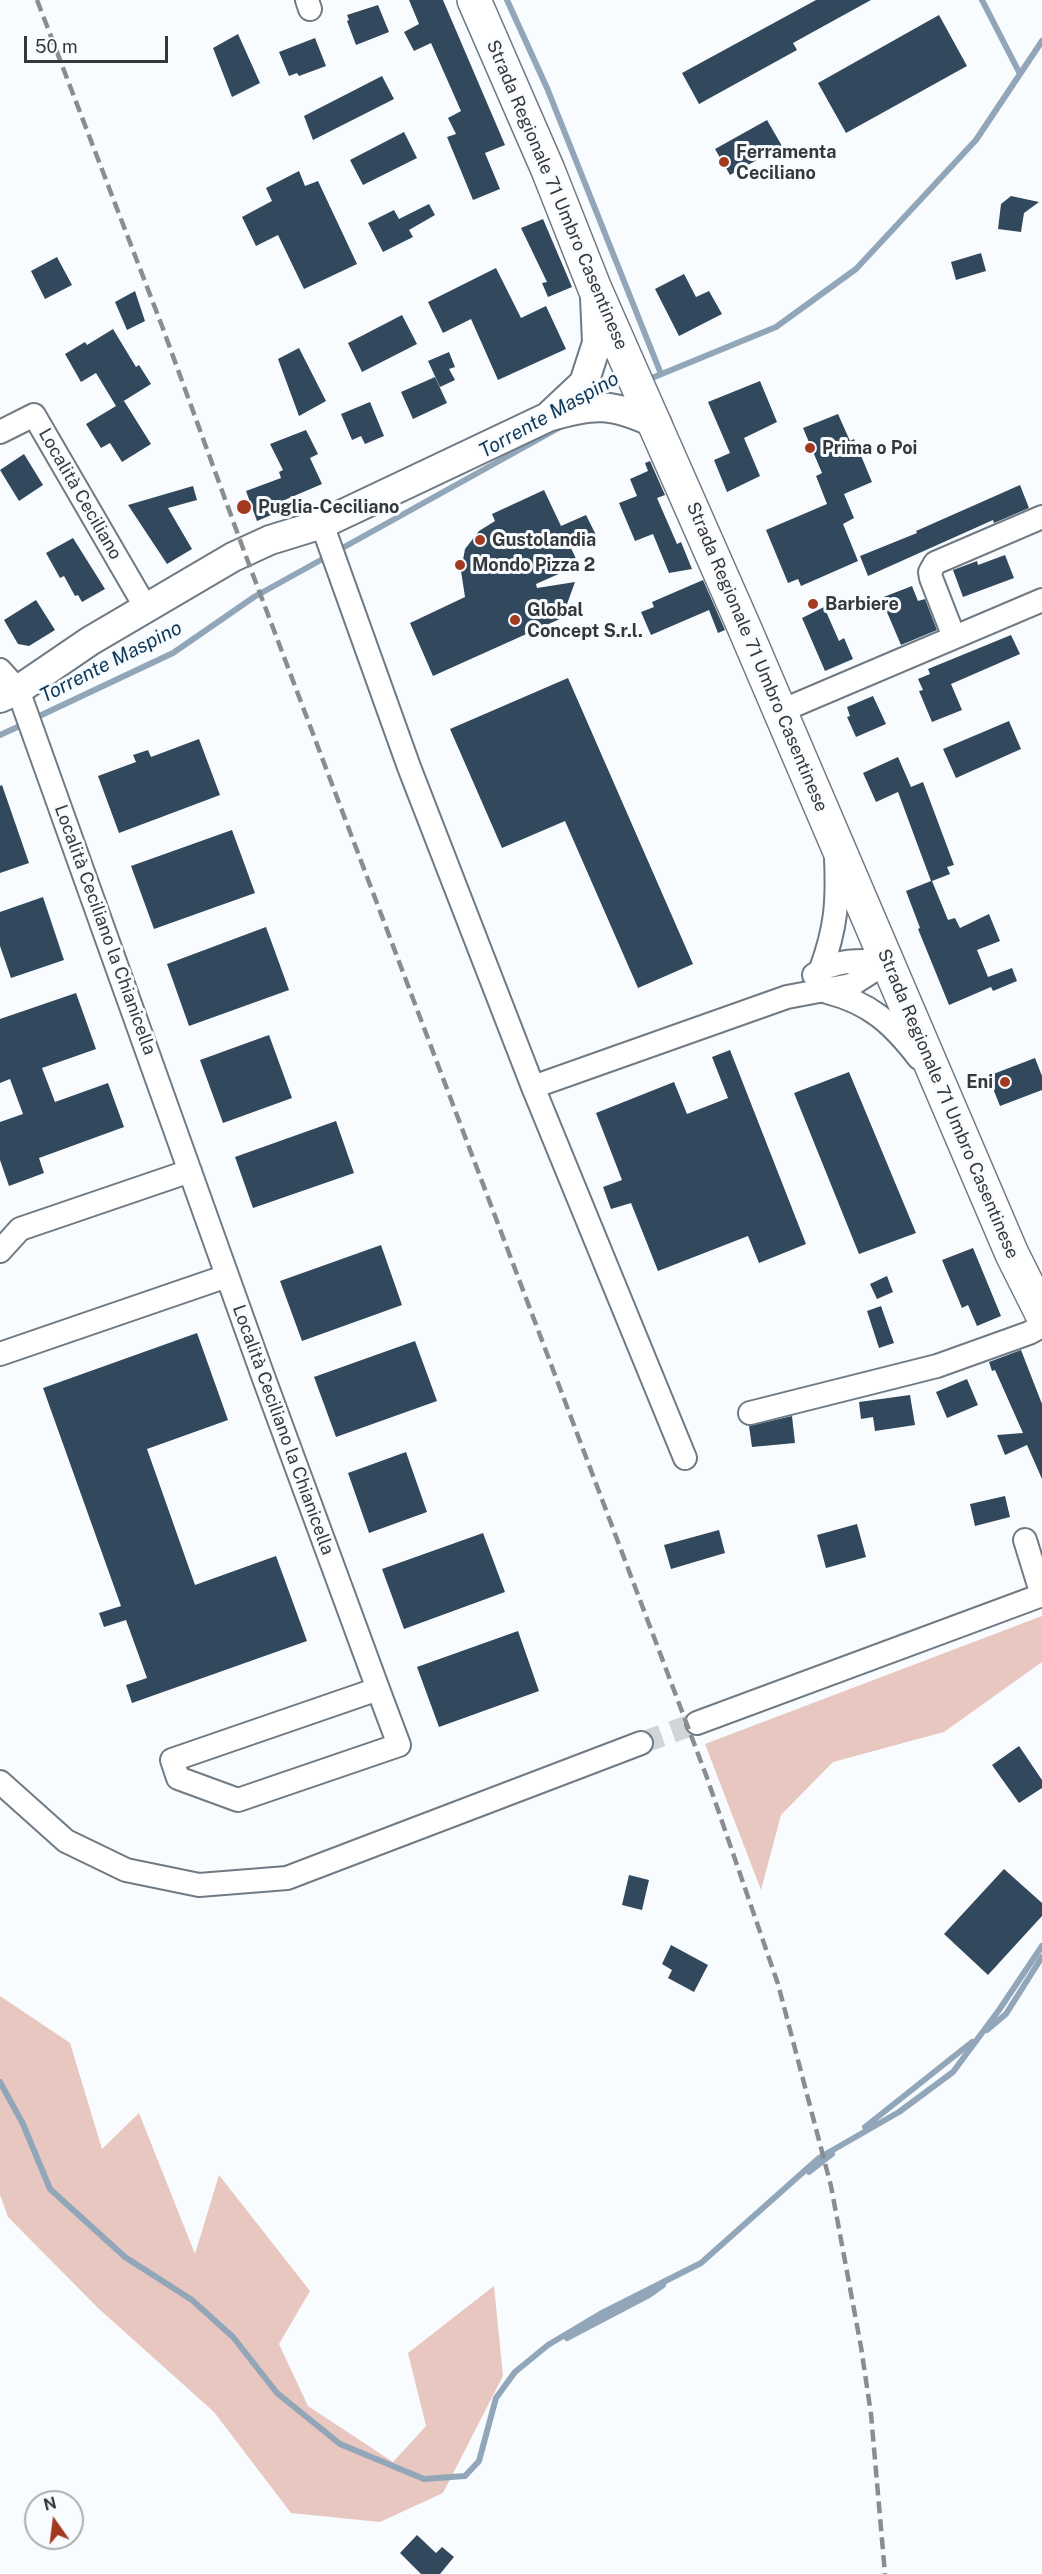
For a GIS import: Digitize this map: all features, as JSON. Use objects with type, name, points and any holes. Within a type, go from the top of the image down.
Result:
[{"type":"main road","name":"Strada Regionale 71 Umbro Casentinese","points":[[474,0],[548,170],[595,289],[657,424],[1012,1254],[1042,1314]]},
{"type":"street","points":[[584,383],[597,343],[595,289]]},
{"type":"street","points":[[548,417],[584,383],[618,372],[633,373]]},
{"type":"street","points":[[6,686],[90,641],[244,551],[270,540],[322,525],[548,417],[579,408],[605,406],[628,411],[657,424]]},
{"type":"street","name":"Località Ceciliano","points":[[0,432],[34,415],[146,608]]},
{"type":"street","points":[[954,637],[931,578],[930,572],[935,563],[1042,517]]},
{"type":"street","points":[[322,525],[409,767],[533,1087],[685,1458]]},
{"type":"street","points":[[781,711],[1042,600]]},
{"type":"street","name":"Località Ceciliano la Chianicella","points":[[6,686],[190,1171],[399,1745],[237,1800],[178,1778],[172,1760],[378,1689]]},
{"type":"street","points":[[822,980],[832,939],[837,903],[836,842]]},
{"type":"street","points":[[533,1087],[787,997],[822,980],[851,985],[886,962]]},
{"type":"street","points":[[822,980],[884,1018],[908,1043],[941,1086]]},
{"type":"street","points":[[0,1251],[20,1229],[190,1171]]},
{"type":"street","points":[[0,1354],[227,1276]]},
{"type":"street","points":[[750,1413],[937,1366],[1029,1333],[1042,1326]]},
{"type":"street","points":[[697,1723],[1042,1595],[1025,1540]]},
{"type":"street","points":[[0,1782],[66,1841],[126,1870],[199,1885],[287,1878],[641,1743]]},
{"type":"shaded area","points":[[1042,1616],[1042,1662],[944,1732],[833,1762],[781,1815],[761,1890],[705,1744]]},
{"type":"shaded area","points":[[0,1996],[70,2043],[102,2149],[139,2113],[195,2254],[219,2175],[310,2291],[279,2344],[308,2406],[393,2462],[426,2426],[408,2353],[494,2286],[503,2376],[443,2493],[380,2522],[291,2513],[214,2412],[98,2308],[8,2217],[0,2195]]},
{"type":"building","points":[[409,0],[443,0],[505,145],[485,153],[500,189],[473,200],[447,137],[456,134],[448,118],[461,111],[431,43],[414,51],[404,32],[419,24]]},
{"type":"building","points":[[816,0],[871,0],[793,43],[797,50],[699,104],[682,73]]},
{"type":"building","points":[[378,5],[389,32],[356,45],[347,15]]},
{"type":"building","points":[[939,15],[967,66],[846,133],[818,83]]},
{"type":"building","points":[[238,34],[260,83],[232,97],[213,48]]},
{"type":"building","points":[[315,38],[326,66],[299,76],[297,73],[289,76],[279,52]]},
{"type":"building","points":[[382,76],[394,99],[313,140],[304,116]]},
{"type":"building","points":[[767,120],[782,146],[730,175],[715,149]]},
{"type":"building","points":[[404,132],[417,158],[363,185],[350,160]]},
{"type":"building","points":[[299,171],[305,186],[318,181],[357,264],[304,289],[278,235],[256,246],[242,217],[272,201],[266,188]]},
{"type":"building","points":[[1011,196],[1039,202],[1024,213],[1021,232],[998,229],[1001,204]]},
{"type":"building","points":[[429,204],[435,215],[409,230],[413,237],[383,252],[368,223],[394,210],[399,219]]},
{"type":"building","points":[[543,219],[572,287],[548,297],[542,283],[547,282],[521,228]]},
{"type":"building","points":[[981,253],[986,271],[956,280],[951,262]]},
{"type":"building","points":[[57,257],[72,285],[45,299],[31,271]]},
{"type":"building","points":[[496,268],[521,318],[546,306],[566,349],[498,380],[471,319],[443,333],[428,302]]},
{"type":"building","points":[[684,274],[696,297],[709,291],[722,314],[679,336],[655,289]]},
{"type":"building","points":[[135,291],[145,321],[127,330],[115,302]]},
{"type":"building","points":[[402,315],[417,344],[362,372],[348,343]]},
{"type":"building","points":[[113,329],[136,367],[139,365],[151,384],[122,402],[124,401],[151,444],[122,462],[110,443],[101,448],[86,424],[116,406],[96,373],[81,382],[65,354],[85,342],[87,345]]},
{"type":"building","points":[[299,348],[326,401],[299,416],[278,359]]},
{"type":"building","points":[[449,352],[455,367],[449,369],[455,380],[440,387],[428,361]]},
{"type":"building","points":[[435,377],[447,403],[413,419],[401,392]]},
{"type":"building","points":[[760,381],[777,422],[744,438],[760,476],[727,492],[714,460],[730,453],[708,402]]},
{"type":"building","points":[[370,402],[384,436],[365,444],[361,436],[352,440],[341,414]]},
{"type":"building","points":[[838,414],[850,441],[854,439],[872,482],[844,494],[854,518],[843,524],[858,561],[801,586],[798,579],[788,583],[766,530],[827,504],[816,476],[822,473],[803,428]]},
{"type":"building","points":[[306,430],[318,454],[310,458],[322,484],[273,505],[276,513],[257,521],[246,491],[281,478],[279,472],[283,470],[270,444]]},
{"type":"building","points":[[24,454],[43,485],[19,501],[0,470]]},
{"type":"building","points":[[650,461],[665,495],[657,498],[677,544],[681,542],[692,569],[669,573],[653,534],[635,541],[619,503],[637,496],[630,479],[648,471],[645,463]]},
{"type":"building","points":[[1020,485],[1029,508],[994,523],[993,520],[868,576],[860,556],[917,533],[916,531]]},
{"type":"building","points":[[193,486],[197,500],[168,508],[192,549],[167,564],[128,505]]},
{"type":"building","points":[[544,490],[561,526],[586,515],[596,535],[571,548],[579,565],[536,584],[537,588],[575,582],[562,618],[433,676],[410,623],[465,597],[461,571],[465,549],[479,531],[495,521],[492,514]]},
{"type":"building","points":[[73,538],[105,589],[82,602],[78,595],[75,596],[64,576],[60,578],[46,553]]},
{"type":"building","points":[[1005,555],[1014,578],[963,597],[953,570],[977,561],[978,565]]},
{"type":"building","points":[[703,580],[725,630],[718,633],[709,610],[651,635],[641,612],[654,607],[652,602]]},
{"type":"building","points":[[912,586],[918,601],[925,599],[937,630],[901,645],[881,598]]},
{"type":"building","points":[[36,600],[55,630],[29,646],[18,644],[4,620]]},
{"type":"building","points":[[824,607],[839,641],[844,638],[853,659],[825,671],[802,618]]},
{"type":"building","points":[[1011,635],[1020,654],[951,684],[962,710],[932,722],[919,691],[923,690],[918,679],[930,674],[928,669]]},
{"type":"building","points":[[568,678],[693,964],[638,988],[565,821],[502,848],[450,729]]},
{"type":"building","points":[[873,696],[886,724],[856,737],[847,717],[850,716],[847,707]]},
{"type":"building","points":[[1009,721],[1021,749],[956,778],[943,749]]},
{"type":"building","points":[[199,739],[220,795],[119,833],[98,776],[136,762],[133,755],[148,750],[151,757]]},
{"type":"building","points":[[898,757],[911,787],[923,782],[954,865],[947,867],[950,874],[932,881],[948,920],[955,918],[960,928],[989,914],[1000,941],[977,950],[988,977],[1012,968],[1017,981],[993,991],[991,987],[949,1005],[918,929],[920,928],[906,891],[931,881],[898,792],[876,802],[863,773]]},
{"type":"building","points":[[2,785],[29,863],[0,873],[0,786]]},
{"type":"building","points":[[232,830],[255,893],[154,929],[131,866]]},
{"type":"building","points":[[43,897],[64,960],[11,978],[0,946],[0,912]]},
{"type":"building","points":[[266,927],[289,990],[189,1026],[167,964]]},
{"type":"building","points":[[76,993],[96,1049],[42,1068],[55,1102],[108,1083],[124,1127],[39,1158],[44,1173],[9,1186],[0,1160],[0,1122],[23,1114],[10,1079],[0,1083],[0,1019]]},
{"type":"building","points":[[269,1035],[292,1098],[223,1123],[200,1060]]},
{"type":"building","points":[[730,1050],[806,1244],[759,1263],[748,1236],[658,1271],[631,1203],[611,1209],[603,1187],[622,1180],[596,1113],[674,1082],[687,1114],[728,1098],[712,1057]]},
{"type":"building","points":[[1035,1058],[1042,1076],[1042,1090],[1000,1106],[988,1076]]},
{"type":"building","points":[[849,1072],[916,1233],[859,1254],[794,1093]]},
{"type":"building","points":[[336,1121],[354,1173],[253,1208],[235,1157]]},
{"type":"building","points":[[381,1245],[402,1305],[302,1341],[280,1281]]},
{"type":"building","points":[[973,1248],[1001,1316],[977,1326],[968,1305],[962,1308],[942,1260]]},
{"type":"building","points":[[887,1276],[893,1292],[877,1299],[870,1284]]},
{"type":"building","points":[[881,1306],[894,1343],[879,1348],[867,1311]]},
{"type":"building","points":[[197,1333],[228,1420],[147,1449],[195,1585],[276,1556],[307,1641],[132,1703],[126,1685],[147,1678],[126,1620],[104,1627],[99,1613],[121,1606],[43,1388]]},
{"type":"building","points":[[415,1341],[437,1401],[336,1437],[314,1377]]},
{"type":"building","points":[[1021,1350],[1042,1404],[1042,1479],[1027,1445],[1005,1455],[997,1435],[1023,1433],[995,1370],[992,1371],[989,1362]]},
{"type":"building","points":[[967,1379],[978,1405],[947,1418],[936,1392]]},
{"type":"building","points":[[910,1395],[915,1425],[875,1431],[873,1417],[861,1419],[859,1402]]},
{"type":"building","points":[[792,1416],[795,1443],[752,1447],[749,1426]]},
{"type":"building","points":[[406,1452],[427,1512],[369,1533],[348,1473]]},
{"type":"building","points":[[1005,1496],[1010,1517],[975,1526],[970,1504]]},
{"type":"building","points":[[857,1524],[866,1557],[826,1568],[817,1535]]},
{"type":"building","points":[[719,1530],[725,1553],[671,1569],[664,1545]]},
{"type":"building","points":[[483,1533],[505,1592],[404,1629],[382,1569]]},
{"type":"building","points":[[518,1631],[539,1691],[439,1727],[417,1667]]},
{"type":"building","points":[[1019,1746],[1042,1780],[1042,1788],[1019,1803],[992,1765]]},
{"type":"building","points":[[1004,1869],[1042,1903],[1042,1916],[988,1975],[944,1934]]},
{"type":"building","points":[[629,1875],[649,1880],[642,1910],[622,1905]]},
{"type":"building","points":[[671,1945],[708,1965],[694,1992],[668,1978],[672,1970],[662,1964]]},
{"type":"building","points":[[417,2535],[436,2553],[442,2547],[454,2557],[440,2574],[421,2574],[400,2553]]},
{"type":"waterway","points":[[507,0],[547,88],[661,374]]},
{"type":"waterway","points":[[982,0],[1020,74]]},
{"type":"waterway","name":"Torrente Maspino","points":[[647,380],[776,327],[856,269],[976,140],[1042,41]]},
{"type":"waterway","name":"Torrente Maspino","points":[[337,551],[564,425]]},
{"type":"waterway","name":"Torrente Maspino","points":[[33,719],[173,653],[254,597],[328,556]]},
{"type":"waterway","name":"Torrente Maspino","points":[[0,735],[24,724]]},
{"type":"waterway","points":[[0,2082],[23,2124],[50,2189],[125,2257],[192,2300],[233,2337],[277,2393],[340,2444],[424,2479],[465,2476],[479,2461],[496,2398],[515,2372],[548,2345],[600,2314],[701,2263],[819,2158],[899,2112],[953,2072],[999,2010],[1042,1946]]},
{"type":"waterway","points":[[987,2030],[1006,2014],[1042,1957]]},
{"type":"waterway","points":[[865,2127],[972,2042]]},
{"type":"waterway","points":[[809,2172],[832,2154]]},
{"type":"waterway","points":[[567,2338],[649,2295],[663,2285]]},
{"type":"tunnel","points":[[641,1743],[697,1723]]},
{"type":"railway","points":[[37,0],[162,326],[244,551],[706,1775],[778,1984],[831,2186],[861,2347],[871,2414],[885,2574]]},
{"type":"place","name":"Ferramenta Ceciliano","points":[[724,162]]},
{"type":"place","name":"Prima o Poi","points":[[810,448]]},
{"type":"place","name":"Puglia-Ceciliano","points":[[244,507]]},
{"type":"place","name":"Gustolandia","points":[[480,540]]},
{"type":"place","name":"Mondo Pizza 2","points":[[460,565]]},
{"type":"place","name":"Barbiere","points":[[813,604]]},
{"type":"place","name":"Global Concept S.r.l.","points":[[515,620]]},
{"type":"place","name":"Eni","points":[[1005,1082]]}]
